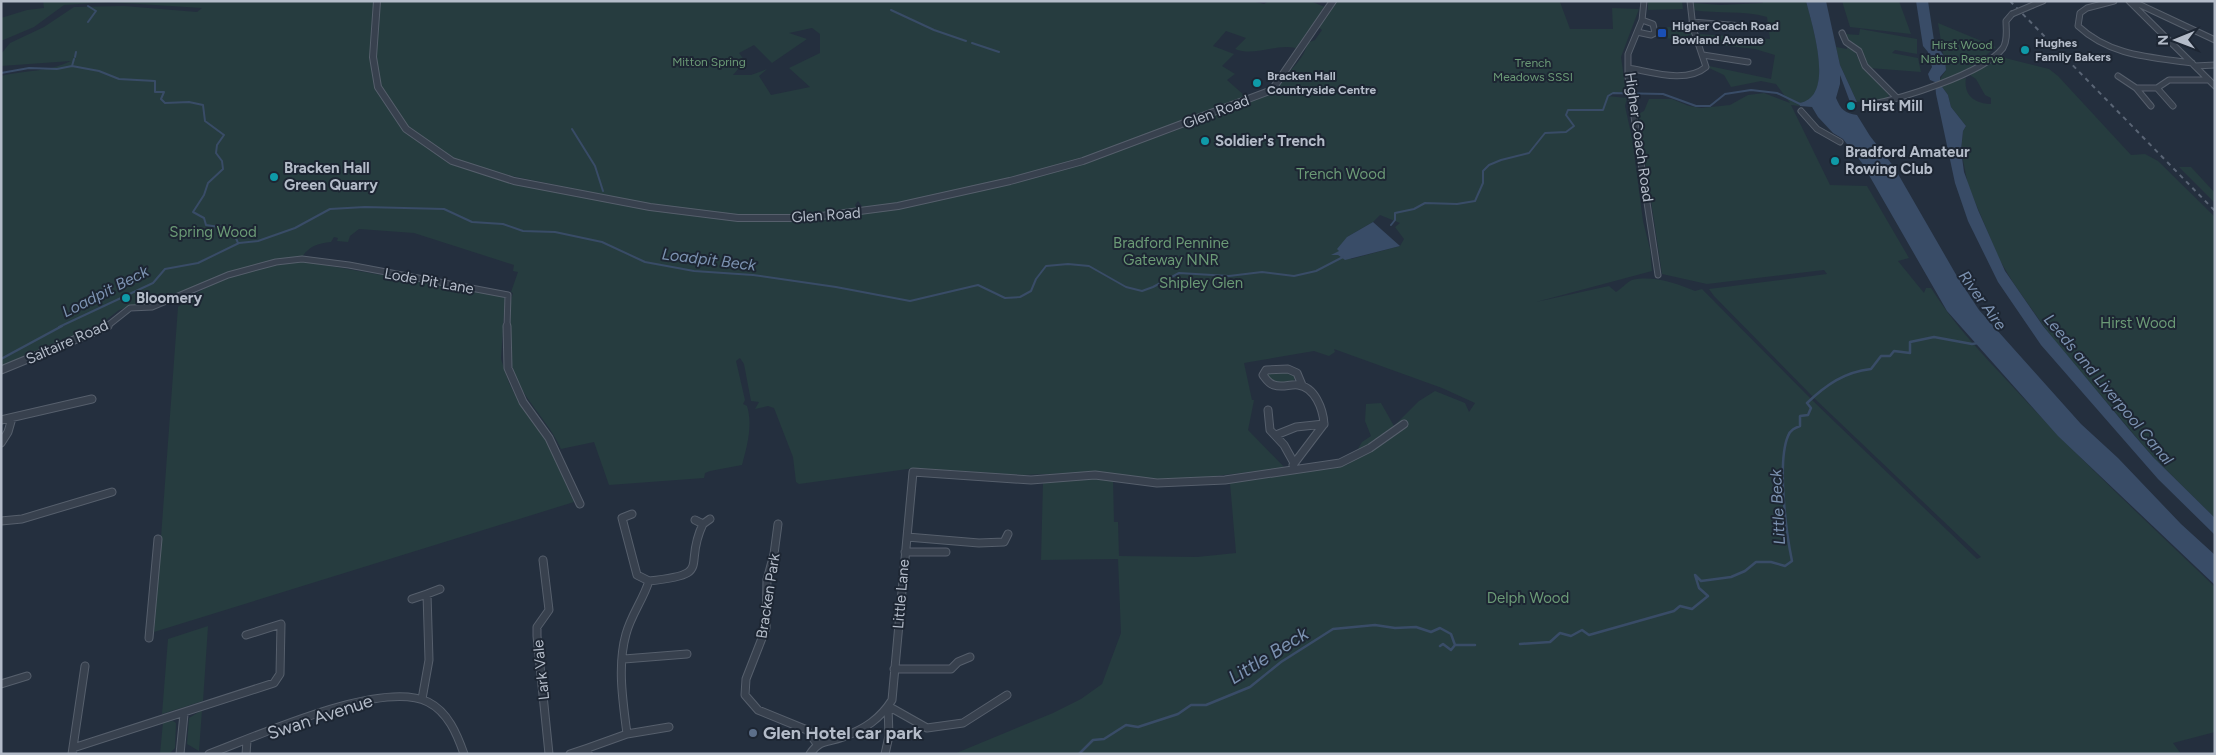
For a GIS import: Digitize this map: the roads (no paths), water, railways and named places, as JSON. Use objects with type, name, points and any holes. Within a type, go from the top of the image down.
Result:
[{"type":"street","name":"Glen Road","points":[[377,1],[373,57],[378,87],[406,129],[452,161],[514,181],[650,207],[738,218],[806,218],[861,212],[1010,182],[1083,161],[1230,108],[1272,90],[1333,1]]},
{"type":"street","name":"Higher Coach Road","points":[[1644,1],[1642,20],[1628,54],[1628,68],[1658,275]]},
{"type":"street","points":[[1628,68],[1691,76],[1701,72],[1706,67],[1692,22],[1690,1]]},
{"type":"street","points":[[1868,105],[1897,98],[1934,83],[1968,73],[2002,49],[2006,42],[2006,21],[2012,14],[2043,1]]},
{"type":"street","points":[[2114,1],[2087,8],[2080,13],[2078,26],[2094,41],[2110,48],[2194,65],[2215,66]]},
{"type":"street","points":[[2131,1],[2215,86]]},
{"type":"street","points":[[2131,1],[2215,40]]},
{"type":"street","points":[[1637,32],[1651,35],[1656,31],[1652,24],[1642,20]]},
{"type":"street","points":[[1692,22],[1742,26]]},
{"type":"street","points":[[1842,33],[1846,42],[1859,50],[1860,58],[1870,72],[1897,98]]},
{"type":"street","points":[[1703,55],[1748,62]]},
{"type":"street","points":[[2118,76],[2136,88],[2151,106]]},
{"type":"street","points":[[2136,88],[2157,88],[2169,80],[2209,80]]},
{"type":"street","points":[[2157,88],[2173,106]]},
{"type":"street","points":[[1801,111],[1817,129],[1840,142]]},
{"type":"street","name":"Lode Pit Lane","points":[[130,308],[152,307],[249,268],[302,259],[508,295],[506,344],[508,368],[523,402],[550,438],[580,504]]},
{"type":"street","name":"Saltaire Road","points":[[1,370],[105,328],[130,308]]},
{"type":"street","points":[[1290,470],[1324,424],[1324,415],[1312,389],[1302,385],[1273,386],[1266,382],[1263,375],[1266,370],[1288,369],[1297,372],[1302,385]]},
{"type":"street","points":[[1,420],[92,399]]},
{"type":"street","points":[[1268,410],[1270,430],[1276,435],[1294,463]]},
{"type":"street","points":[[1,443],[8,432],[12,418]]},
{"type":"street","points":[[1276,435],[1296,426],[1324,424]]},
{"type":"street","points":[[1290,470],[1340,463],[1370,448],[1404,424]]},
{"type":"street","name":"Little Lane","points":[[817,744],[830,741],[862,728],[883,714],[892,700],[913,472],[1031,480],[1095,475],[1157,483],[1225,480],[1290,470]]},
{"type":"street","points":[[1,521],[22,519],[112,492]]},
{"type":"street","points":[[632,514],[622,518],[637,575],[649,581],[678,578],[690,572],[694,563],[696,538],[703,524],[710,519]]},
{"type":"street","points":[[695,520],[703,524]]},
{"type":"street","name":"Bracken Park","points":[[778,524],[774,554],[767,580],[766,628],[746,679],[746,695],[758,710],[807,730],[817,744]]},
{"type":"street","points":[[907,537],[979,543],[1004,542],[1008,534]]},
{"type":"street","points":[[149,638],[158,539]]},
{"type":"street","points":[[905,552],[946,552]]},
{"type":"street","name":"Lark Vale","points":[[543,560],[549,610],[537,627],[537,636],[549,754]]},
{"type":"street","points":[[627,734],[622,699],[626,635],[634,614],[645,598],[649,581]]},
{"type":"street","points":[[412,599],[440,589]]},
{"type":"street","points":[[422,699],[428,682],[430,665],[427,594]]},
{"type":"street","points":[[85,666],[73,751],[274,683],[280,674],[281,624],[246,635]]},
{"type":"street","points":[[624,659],[687,654]]},
{"type":"street","points":[[894,669],[951,670],[958,662],[970,657]]},
{"type":"street","points":[[1,684],[27,676]]},
{"type":"street","name":"Swan Avenue","points":[[209,754],[368,699],[396,695],[422,699],[446,714],[459,739],[464,754]]},
{"type":"street","points":[[888,706],[927,728],[963,723],[1007,695]]},
{"type":"street","points":[[885,754],[889,736],[888,706]]},
{"type":"street","points":[[180,754],[184,714]]},
{"type":"street","points":[[570,754],[588,751],[627,734],[669,727]]},
{"type":"street","points":[[246,754],[247,741]]},
{"type":"street","points":[[810,754],[817,744]]},
{"type":"water","name":"River Aire","points":[[1806,1],[1826,1],[1840,65],[1857,102],[1850,102],[1840,75],[1840,84],[1836,98],[1846,112],[1857,115],[1870,136],[1894,167],[1958,278],[1979,310],[2081,424],[2118,458],[2181,524],[2215,555],[2215,585],[2058,436],[1947,311],[1862,163],[1843,139],[1833,133],[1818,117],[1812,107],[1800,106],[1799,103],[1810,98],[1817,88],[1819,75],[1819,59]]},
{"type":"water","points":[[1916,1],[1928,1],[1935,47],[1943,54],[1945,63],[1946,70],[1940,77],[1940,84],[1948,95],[1951,107],[1966,126],[1963,131],[1961,150],[1964,172],[1978,210],[2005,271],[2043,326],[2127,427],[2153,457],[2215,518],[2215,535],[2158,479],[2041,345],[1998,282],[1968,221],[1955,183],[1935,82],[1930,80],[1928,74],[1932,67],[1928,52],[1923,46]]},
{"type":"water","points":[[1373,222],[1400,246],[1345,260],[1338,255],[1331,255],[1339,251],[1337,249],[1347,237]]},
{"type":"waterway","points":[[88,6],[96,11],[88,22]]},
{"type":"waterway","points":[[891,10],[934,30],[966,41]]},
{"type":"waterway","points":[[972,43],[999,52]]},
{"type":"waterway","points":[[75,57],[76,52]]},
{"type":"waterway","points":[[72,66],[74,59]]},
{"type":"waterway","points":[[1,73],[29,68],[57,69],[72,66]]},
{"type":"waterway","points":[[72,66],[99,71],[119,79],[155,81],[155,92],[164,92],[161,99],[165,103],[189,102],[203,105],[205,121],[224,135],[217,145],[216,153],[222,161],[223,169],[208,183],[204,195],[193,212],[204,218],[206,225],[232,229],[238,243]]},
{"type":"waterway","name":"Loadpit Beck","points":[[1391,225],[1395,220],[1395,213],[1414,209],[1425,203],[1457,204],[1475,201],[1483,183],[1483,171],[1489,165],[1529,153],[1545,133],[1566,132],[1574,126],[1566,115],[1568,110],[1603,110],[1608,96],[1613,93],[1663,94],[1696,106],[1710,106],[1725,94],[1751,90],[1777,93],[1802,105]]},
{"type":"waterway","points":[[572,129],[595,166],[603,191]]},
{"type":"waterway","name":"Loadpit Beck","points":[[59,327],[153,283],[165,269],[198,263],[239,243],[258,241],[295,228],[330,209],[365,207],[444,209],[472,222],[503,224],[523,231],[555,232],[602,242],[645,262],[694,271],[753,275],[836,287],[910,301],[978,285],[1005,298],[1020,297],[1031,291],[1036,279],[1046,266],[1068,264],[1089,266],[1126,287],[1142,291],[1179,273],[1229,276],[1262,272],[1294,276],[1316,271],[1343,257]]},
{"type":"waterway","name":"Loadpit Beck","points":[[1,359],[62,326]]},
{"type":"waterway","name":"Little Beck","points":[[1520,644],[1550,642],[1560,633],[1571,636],[1582,630],[1589,635],[1674,611],[1680,606],[1692,609],[1708,596],[1699,588],[1695,575],[1701,581],[1731,577],[1745,571],[1756,562],[1771,562],[1785,566],[1792,561],[1787,533],[1783,462],[1790,432],[1800,426],[1800,416],[1808,415],[1811,408],[1807,403],[1836,380],[1852,373],[1871,369],[1881,356],[1890,356],[1894,351],[1910,353],[1910,342],[1934,337],[1972,344],[1978,343]]},
{"type":"waterway","name":"Little Beck","points":[[1079,754],[1093,740],[1104,739],[1126,725],[1138,727],[1178,714],[1191,705],[1206,705],[1250,687],[1281,662],[1333,629],[1375,625],[1395,628],[1416,627],[1431,632],[1440,628],[1451,634],[1455,645]]},
{"type":"waterway","points":[[1440,646],[1443,644],[1451,650],[1455,645]]},
{"type":"waterway","name":"Little Beck","points":[[1455,645],[1475,645]]},
{"type":"railway","points":[[2010,1],[2215,211]]},
{"type":"place","name":"Higher Coach Road Bowland Avenue","points":[[1662,33]]},
{"type":"place","name":"Hughes Family Bakers","points":[[2025,50]]},
{"type":"place","name":"Bracken Hall Countryside Centre","points":[[1257,83]]},
{"type":"place","name":"Hirst Mill","points":[[1851,106]]},
{"type":"place","name":"Soldier's Trench","points":[[1205,141]]},
{"type":"place","name":"Bradford Amateur Rowing Club","points":[[1835,161]]},
{"type":"place","name":"Bracken Hall Green Quarry","points":[[274,177]]},
{"type":"place","name":"Bloomery","points":[[126,298]]},
{"type":"place","name":"Glen Hotel car park","points":[[753,733]]},
{"type":"park label","name":"Hirst Wood Nature Reserve","points":[[1962,52]]},
{"type":"park label","name":"Mitton Spring","points":[[709,62]]},
{"type":"park label","name":"Trench Meadows SSSI","points":[[1533,70]]},
{"type":"park label","name":"Trench Wood","points":[[1341,174]]},
{"type":"park label","name":"Spring Wood","points":[[213,232]]},
{"type":"park label","name":"Bradford Pennine Gateway NNR","points":[[1171,252]]},
{"type":"park label","name":"Shipley Glen","points":[[1201,283]]},
{"type":"park label","name":"Hirst Wood","points":[[2138,323]]},
{"type":"park label","name":"Delph Wood","points":[[1528,598]]},
{"type":"water label","name":"Leeds and Liverpool Canal","points":[[2109,389]]}]
